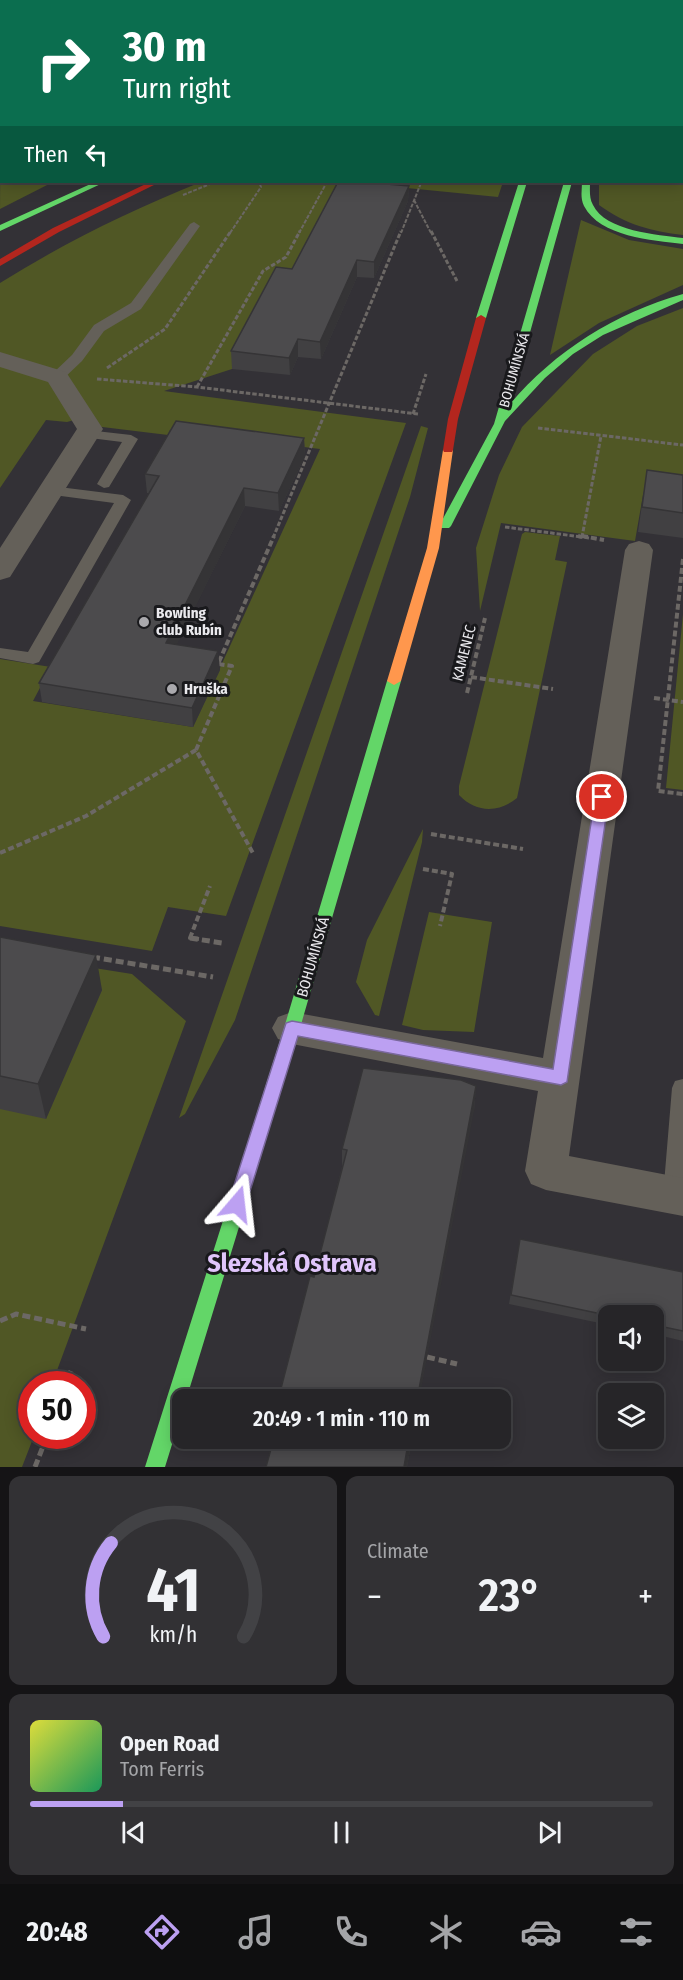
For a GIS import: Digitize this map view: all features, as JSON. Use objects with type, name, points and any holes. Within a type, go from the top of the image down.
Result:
[{"type":"main road","points":[[0,228],[70,183]]},
{"type":"main road","points":[[13,220],[99,183]]},
{"type":"main road","points":[[0,263],[56,230],[154,183]]},
{"type":"main road","name":"BOHUMÍNSKÁ","points":[[155,1467],[292,1028],[433,548],[453,418],[502,245],[523,183]]},
{"type":"main road","name":"BOHUMÍNSKÁ","points":[[433,548],[499,424],[568,183]]},
{"type":"main road","points":[[586,183],[587,202],[591,211],[601,219],[638,233],[683,241]]},
{"type":"main road","points":[[499,424],[541,376],[568,353],[628,320],[683,297]]},
{"type":"street","points":[[0,359],[57,377],[90,429],[0,571]]},
{"type":"street","points":[[639,550],[546,1171],[679,1196]]},
{"type":"street","points":[[292,1028],[561,1077]]},
{"type":"lane","points":[[57,377],[77,358],[99,328],[136,306],[194,226]]},
{"type":"lane","points":[[87,434],[131,439],[104,484]]},
{"type":"lane","points":[[0,653],[33,658],[123,500],[51,491]]},
{"type":"lane","points":[[679,1196],[683,1088]]},
{"type":"path","points":[[196,387],[263,271],[286,257],[326,183]]},
{"type":"path","points":[[0,853],[86,816],[196,750],[231,666],[218,664],[311,452],[420,183]]},
{"type":"path","points":[[414,199],[457,281]]},
{"type":"path","points":[[413,414],[428,370]]},
{"type":"path","points":[[57,377],[196,387],[393,412]]},
{"type":"path","points":[[552,430],[683,446]]},
{"type":"path","points":[[582,537],[601,436]]},
{"type":"path","points":[[300,451],[311,452]]},
{"type":"path","points":[[505,526],[640,544],[639,550]]},
{"type":"path","points":[[683,559],[658,791],[683,794]]},
{"type":"path","name":"KAMENEC","points":[[467,693],[485,618]]},
{"type":"path","points":[[471,676],[553,689]]},
{"type":"path","points":[[196,750],[254,855]]},
{"type":"path","points":[[431,834],[523,849]]},
{"type":"path","points":[[423,869],[452,874],[440,926]]},
{"type":"path","points":[[210,886],[190,938],[222,944]]},
{"type":"path","points":[[83,956],[213,977]]},
{"type":"path","points":[[0,1321],[16,1314],[86,1329]]},
{"type":"path","points":[[428,1357],[457,1364]]},
{"type":"path","points":[[35,1467],[42,1449]]},
{"type":"green space","points":[[0,183],[51,183],[0,209]]},
{"type":"green space","points":[[199,183],[345,183],[293,286],[255,324],[232,369],[164,391],[406,423],[226,916],[168,907],[152,951],[0,926],[0,659],[51,667],[33,701],[193,727],[320,449],[170,430],[168,435],[94,426],[88,416],[67,422],[46,420],[0,488],[0,283],[98,228]]},
{"type":"green space","points":[[356,183],[503,183],[498,197]]},
{"type":"green space","points":[[599,183],[683,183],[683,235],[639,226],[619,218],[599,205]]},
{"type":"green space","points":[[581,220],[629,240],[683,249],[683,285],[599,323],[550,355]]},
{"type":"green space","points":[[683,308],[683,499],[643,495],[635,541],[501,523],[480,611],[476,548],[499,475],[522,427],[593,354],[637,326]]},
{"type":"green space","points":[[421,426],[428,428],[410,497],[235,1020],[185,1114],[179,1118]]},
{"type":"green space","points":[[525,532],[560,536],[555,560],[567,562],[517,798],[503,806],[480,808],[459,795],[459,786],[522,534]]},
{"type":"green space","points":[[683,614],[683,790],[666,788]]},
{"type":"green space","points":[[423,829],[422,842],[379,1016],[375,1015],[356,982],[367,940]]},
{"type":"green space","points":[[429,912],[492,922],[474,1032],[423,1030],[402,1025]]},
{"type":"green space","points":[[0,953],[132,974],[186,1021],[57,1371],[18,1371],[18,1449],[29,1449],[22,1467],[0,1467]]},
{"type":"building","points":[[337,183],[388,183],[409,186],[374,262],[357,260],[320,342],[298,339],[289,358],[231,351],[276,267],[292,269]]},
{"type":"building","points":[[176,421],[304,438],[278,493],[244,488],[166,643],[218,651],[192,708],[39,683],[159,476],[145,474]]},
{"type":"building","points":[[647,470],[683,475],[683,513],[642,507]]},
{"type":"building","points":[[0,937],[96,955],[38,1084],[0,1076]]},
{"type":"building","points":[[363,1068],[461,1080],[476,1086],[419,1389],[281,1389],[310,1276],[314,1277],[347,1150],[342,1149]]},
{"type":"building","points":[[520,1239],[683,1272],[683,1331],[664,1327],[664,1305],[598,1305],[598,1313],[511,1295]]},
{"type":"building","points":[[271,1449],[407,1449],[404,1467],[266,1467]]},
{"type":"traffic: fast","points":[[0,228],[99,183]]},
{"type":"traffic: fast","points":[[481,318],[523,183]]},
{"type":"traffic: fast","points":[[445,526],[499,424],[568,183]]},
{"type":"traffic: fast","points":[[586,183],[588,205],[604,222],[630,232],[683,241]]},
{"type":"traffic: fast","points":[[504,418],[528,389],[569,352],[616,325],[683,297]]},
{"type":"traffic: fast","points":[[155,1467],[292,1028],[394,681]]},
{"type":"traffic: slow","points":[[394,681],[433,548],[448,450]]},
{"type":"traffic: jam","points":[[0,263],[56,230],[154,183]]},
{"type":"traffic: jam","points":[[448,450],[453,419],[481,318]]},
{"type":"place","name":"Bowling club Rubín","points":[[144,622]]},
{"type":"place","name":"Hruška","points":[[172,689]]},
{"type":"district","name":"Slezská Ostrava","points":[[292,1263]]},
{"type":"route","points":[[237,1204],[292,1028],[561,1077],[602,797]]}]
